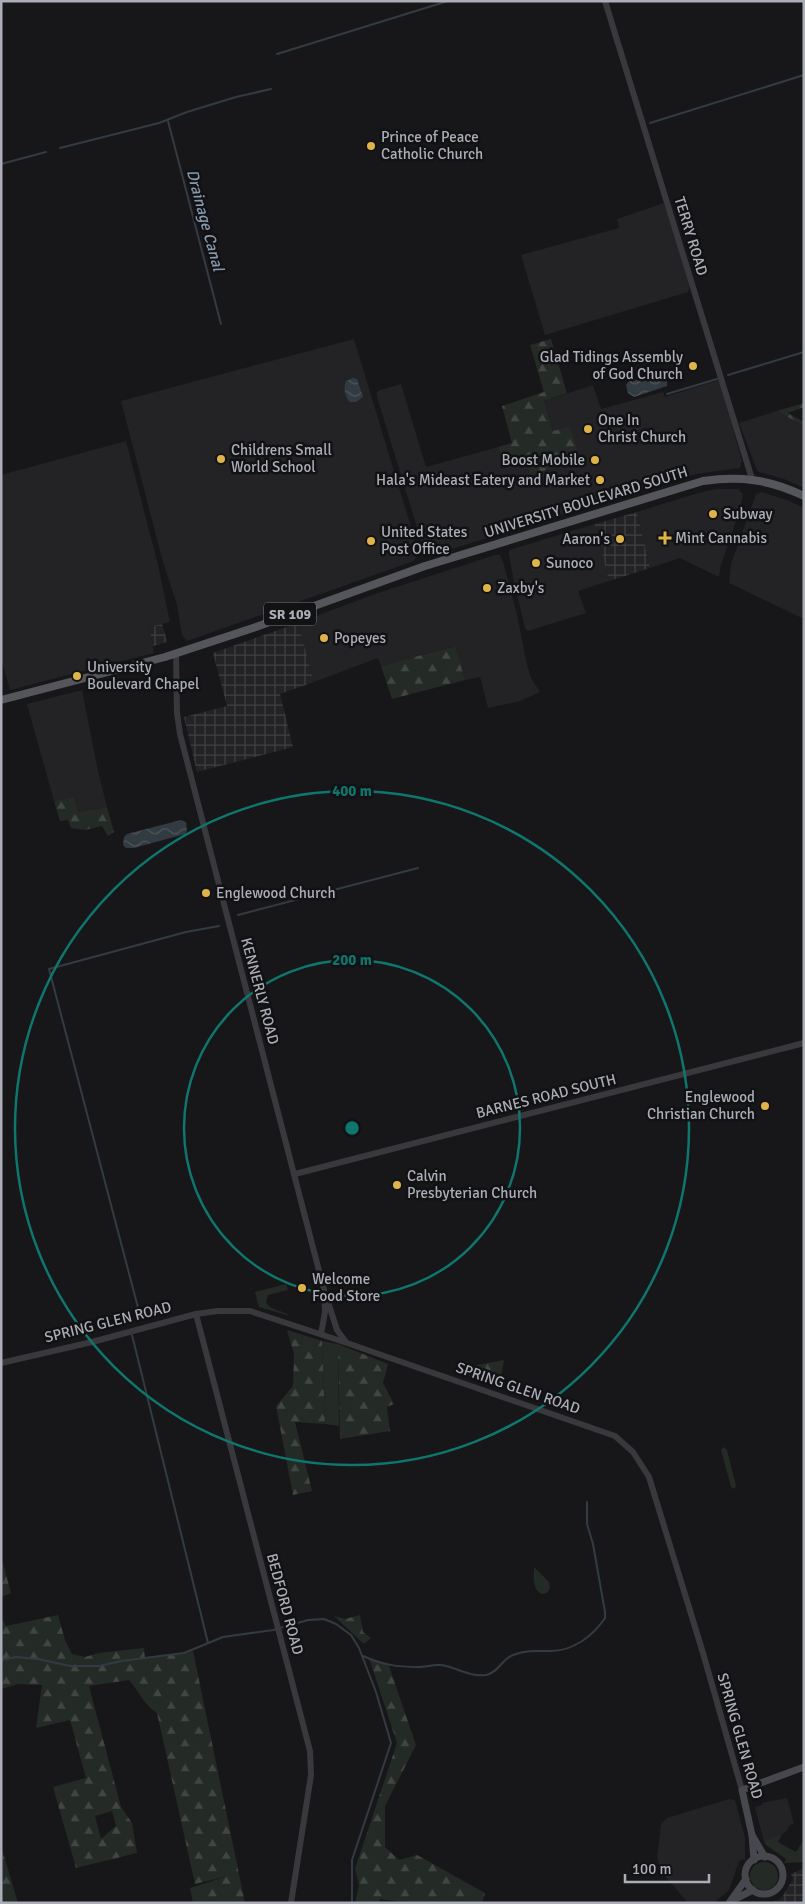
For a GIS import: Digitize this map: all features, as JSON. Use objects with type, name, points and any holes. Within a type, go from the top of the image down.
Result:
[{"type":"main road","name":"UNIVERSITY BOULEVARD SOUTH","points":[[1,700],[176,654],[425,566],[690,484],[715,479],[752,479]]},
{"type":"main road","name":"SR 109","points":[[752,479],[778,485],[804,496]]},
{"type":"main road","points":[[742,1790],[804,1767]]},
{"type":"main road","name":"SPRING GLEN ROAD","points":[[742,1790],[752,1835],[765,1857]]},
{"type":"main road","name":"SPRING GLEN ROAD","points":[[752,1835],[751,1843],[754,1860]]},
{"type":"main road","points":[[765,1857],[774,1860],[780,1866],[782,1876],[781,1883],[768,1894],[753,1890],[746,1879],[746,1868],[754,1860],[765,1857]]},
{"type":"main road","points":[[730,1902],[746,1879]]},
{"type":"main road","points":[[730,1902],[753,1890]]},
{"type":"street","name":"TERRY ROAD","points":[[605,1],[752,479]]},
{"type":"street","name":"KENNERLY ROAD","points":[[176,654],[176,713],[180,734],[325,1292],[325,1312],[321,1334]]},
{"type":"street","name":"BARNES ROAD SOUTH","points":[[295,1174],[804,1043]]},
{"type":"street","points":[[325,1292],[337,1330],[347,1343]]},
{"type":"street","name":"SPRING GLEN ROAD","points":[[1,1363],[92,1342],[196,1314],[218,1311],[250,1311],[615,1436],[634,1452],[649,1477],[742,1790]]},
{"type":"street","name":"BEDFORD ROAD","points":[[196,1314],[310,1751],[312,1766],[291,1903]]},
{"type":"shaded area","points":[[664,203],[690,286],[688,292],[545,335],[521,255],[619,228],[617,219]]},
{"type":"shaded area","points":[[354,339],[417,547],[417,556],[414,561],[187,641],[182,635],[177,605],[163,562],[121,401]]},
{"type":"shaded area","points":[[719,380],[742,461],[740,468],[696,474],[432,555],[425,552],[423,547],[377,397],[377,392],[380,390],[401,384],[426,467],[498,447],[505,467],[526,460],[531,474],[553,431],[544,401],[593,385],[601,409],[663,392],[665,397]]},
{"type":"shaded area","points":[[777,411],[804,426],[804,488],[757,470],[739,423]]},
{"type":"shaded area","points":[[126,441],[158,565],[170,622],[149,627],[154,653],[10,690],[1,658],[1,475]]},
{"type":"shaded area","points":[[716,489],[738,489],[743,494],[719,577],[680,558],[650,568],[637,512]]},
{"type":"shaded area","points":[[761,492],[787,500],[804,508],[804,619],[729,583],[731,564],[756,494]]},
{"type":"shaded area","points":[[637,512],[650,568],[609,581],[595,524]]},
{"type":"shaded area","points":[[595,524],[609,581],[578,591],[586,613],[528,631],[525,628],[514,582],[509,550]]},
{"type":"shaded area","points":[[500,555],[504,565],[517,614],[527,665],[531,678],[540,692],[520,701],[488,708],[480,677],[465,680],[454,646],[381,666],[378,658],[314,682],[298,623],[372,595]]},
{"type":"shaded area","points":[[298,623],[314,682],[280,694],[293,747],[197,772],[184,717],[227,706],[213,653]]},
{"type":"shaded area","points":[[162,624],[167,642],[153,646],[149,627]]},
{"type":"shaded area","points":[[82,690],[107,807],[78,812],[74,797],[54,801],[27,704]]},
{"type":"shaded area","points":[[787,1798],[794,1824],[790,1825],[786,1832],[764,1842],[755,1807],[762,1805],[762,1803]]},
{"type":"shaded area","points":[[729,1799],[735,1800],[745,1838],[745,1861],[743,1859],[739,1861],[729,1890],[714,1903],[688,1903],[661,1871],[657,1858],[661,1824],[667,1818]]},
{"type":"shaded area","points":[[804,1868],[804,1903],[775,1903],[775,1901],[781,1899],[793,1879],[791,1874]]},
{"type":"green space","points":[[551,339],[567,393],[544,401],[553,431],[570,427],[580,458],[531,475],[526,460],[505,467],[498,447],[512,443],[502,406],[544,392],[530,345]]},
{"type":"green space","points":[[804,403],[804,407],[788,413],[804,422],[804,426],[777,411]]},
{"type":"green space","points":[[455,646],[465,680],[392,699],[381,666]]},
{"type":"green space","points":[[74,797],[78,812],[107,807],[114,832],[108,836],[102,826],[85,830],[71,828],[68,820],[60,821],[54,801]]},
{"type":"green space","points":[[286,1284],[288,1290],[268,1295],[266,1302],[270,1307],[290,1316],[259,1307],[255,1292]]},
{"type":"green space","points":[[287,1330],[322,1341],[325,1424],[295,1422],[312,1491],[293,1495],[276,1406],[293,1386],[294,1354]]},
{"type":"green space","points":[[322,1341],[338,1344],[339,1426],[325,1424]]},
{"type":"green space","points":[[338,1344],[388,1364],[383,1383],[394,1404],[387,1407],[390,1431],[340,1439]]},
{"type":"green space","points":[[504,1360],[499,1387],[462,1373],[466,1367]]},
{"type":"green space","points":[[724,1447],[727,1450],[736,1486],[734,1489],[731,1487],[721,1450]]},
{"type":"green space","points":[[1,1556],[11,1593],[1,1597]]},
{"type":"green space","points":[[534,1567],[549,1582],[550,1588],[547,1593],[542,1594],[537,1590],[534,1583]]},
{"type":"green space","points":[[58,1615],[65,1640],[72,1654],[85,1657],[99,1653],[144,1648],[145,1659],[193,1651],[245,1903],[193,1903],[190,1888],[228,1876],[195,1884],[157,1713],[145,1702],[129,1680],[89,1686],[121,1807],[132,1823],[137,1853],[76,1868],[53,1787],[86,1778],[70,1720],[36,1728],[42,1685],[18,1684],[1,1689],[1,1617],[6,1626]],"holes":[[[112,1811],[116,1826],[101,1839],[95,1816]]]},
{"type":"green space","points":[[360,1615],[363,1632],[371,1638],[364,1644],[334,1616],[345,1619]]},
{"type":"green space","points":[[369,1658],[389,1666],[416,1745],[385,1806],[385,1847],[399,1860],[417,1855],[485,1893],[482,1903],[412,1903],[380,1899],[379,1903],[355,1903],[359,1885],[355,1869],[397,1743]]},
{"type":"green space","points":[[782,1834],[778,1842],[796,1852],[804,1839],[804,1862],[784,1863],[786,1859],[764,1842]]},
{"type":"green space","points":[[1,1846],[18,1903],[1,1903]]},
{"type":"green space","points":[[764,1862],[774,1866],[778,1876],[774,1886],[764,1890],[754,1886],[750,1876],[754,1866]]},
{"type":"water","points":[[353,378],[357,379],[363,397],[356,402],[350,402],[346,395],[345,383]]},
{"type":"water","points":[[667,378],[667,386],[634,397],[628,393],[626,385],[629,381]]},
{"type":"water","points":[[181,820],[186,822],[187,831],[185,834],[134,848],[126,848],[123,845],[124,837],[127,834]]},
{"type":"waterway","points":[[277,54],[448,1]]},
{"type":"waterway","points":[[650,123],[804,75]]},
{"type":"waterway","name":"Drainage Canal","points":[[60,148],[159,123],[236,97],[271,89]]},
{"type":"waterway","name":"Drainage Canal","points":[[168,121],[221,324]]},
{"type":"waterway","name":"Drainage Canal","points":[[1,164],[46,152]]},
{"type":"waterway","name":"Drainage Canal","points":[[728,375],[804,352]]},
{"type":"waterway","name":"Drainage Canal","points":[[667,394],[717,379]]},
{"type":"waterway","points":[[238,915],[418,868]]},
{"type":"waterway","points":[[141,1319],[49,969],[186,932],[219,926]]},
{"type":"waterway","points":[[132,1335],[208,1643]]},
{"type":"waterway","points":[[363,1656],[390,1665],[404,1667],[443,1665],[470,1674],[486,1675],[494,1671],[506,1659],[518,1653],[559,1650],[582,1641],[595,1631],[605,1618],[593,1544],[587,1524],[587,1502]]},
{"type":"waterway","points":[[1,1660],[16,1657],[38,1659],[70,1666],[99,1666],[121,1661],[184,1653],[223,1637],[273,1630],[308,1620],[324,1619],[336,1624],[351,1635],[359,1648],[376,1692],[391,1743],[352,1860],[352,1903]]},
{"type":"place","name":"Prince of Peace Catholic Church","points":[[371,146]]},
{"type":"place","name":"Glad Tidings Assembly of God Church","points":[[693,366]]},
{"type":"place","name":"One In Christ Church","points":[[588,429]]},
{"type":"place","name":"Childrens Small World School","points":[[221,459]]},
{"type":"place","name":"Boost Mobile","points":[[595,460]]},
{"type":"place","name":"Hala's Mideast Eatery and Market","points":[[600,480]]},
{"type":"place","name":"Subway","points":[[713,514]]},
{"type":"place","name":"Mint Cannabis","points":[[665,538]]},
{"type":"place","name":"Aaron's","points":[[620,539]]},
{"type":"place","name":"United States Post Office","points":[[371,541]]},
{"type":"place","name":"Sunoco","points":[[536,563]]},
{"type":"place","name":"Zaxby's","points":[[487,588]]},
{"type":"place","name":"Popeyes","points":[[324,638]]},
{"type":"place","name":"University Boulevard Chapel","points":[[77,676]]},
{"type":"place","name":"Englewood Church","points":[[206,893]]},
{"type":"place","name":"Englewood Christian Church","points":[[765,1106]]},
{"type":"place","name":"Calvin Presbyterian Church","points":[[397,1185]]},
{"type":"place","name":"Welcome Food Store","points":[[302,1288]]}]
